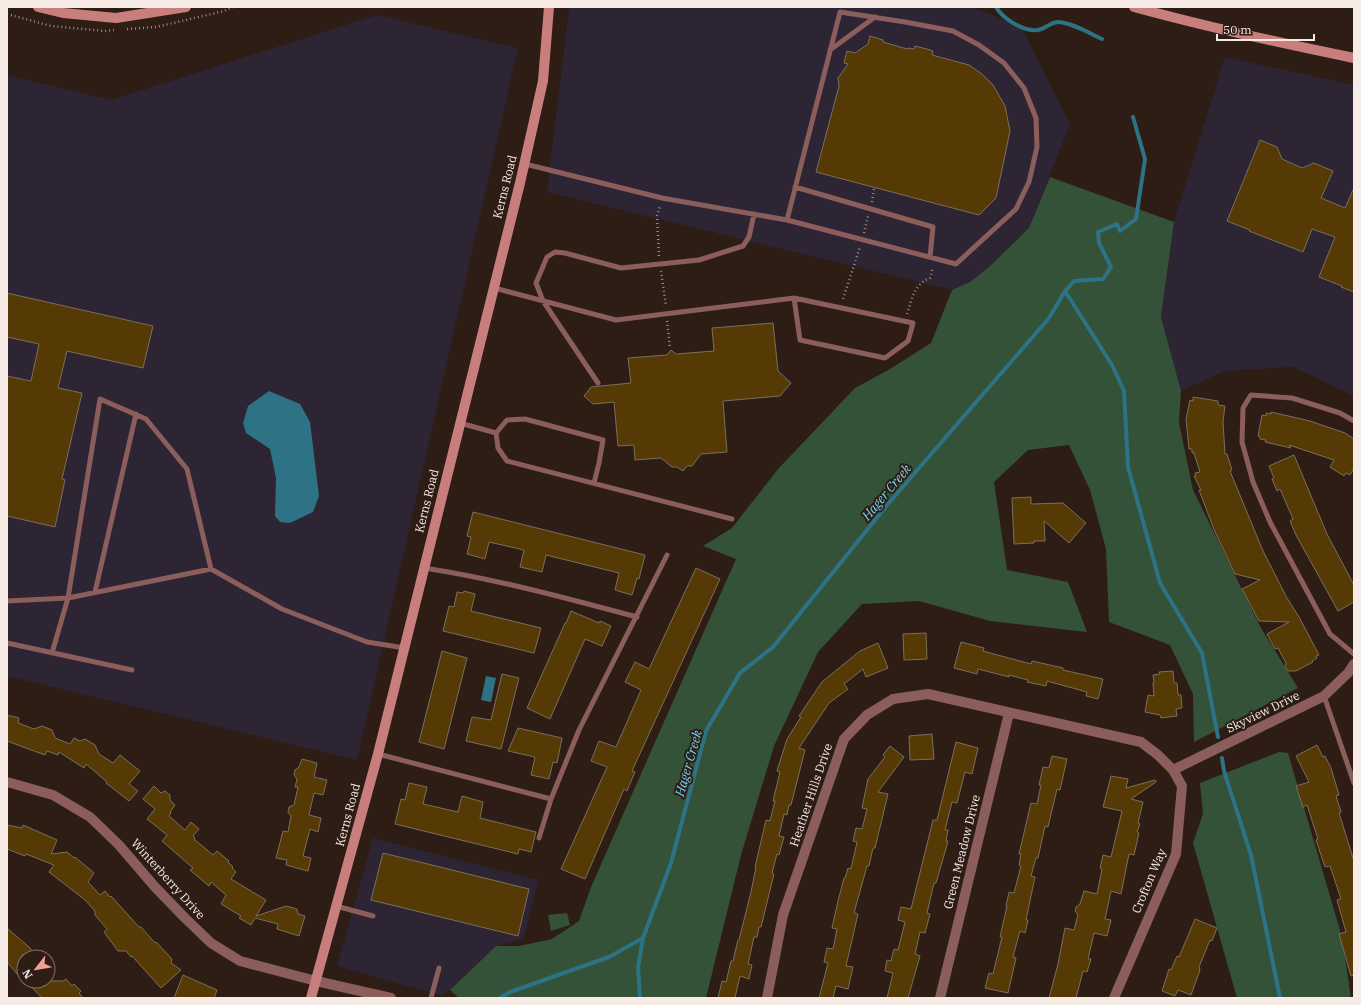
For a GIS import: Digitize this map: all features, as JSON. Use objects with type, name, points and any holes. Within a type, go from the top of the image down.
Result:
[{"type":"street","points":[[38,7],[63,13],[116,18],[186,7]]},
{"type":"street","name":"Kerns Road","points":[[311,998],[378,754],[524,164],[543,81],[548,7]]},
{"type":"street","points":[[1134,7],[1187,22],[1354,58]]},
{"type":"street","name":"Skyview Drive","points":[[1173,770],[1324,696],[1348,673],[1354,664]]},
{"type":"street","name":"Heather Hills Drive","points":[[767,998],[783,915],[844,739],[867,715],[893,699],[928,694],[1141,742],[1158,755],[1173,770]]},
{"type":"street","name":"Green Meadow Drive","points":[[940,998],[1009,712]]},
{"type":"street","name":"Crofton Way","points":[[1114,998],[1176,854],[1182,786],[1173,770]]},
{"type":"street","name":"Winterberry Drive","points":[[7,782],[53,795],[90,817],[119,845],[155,887],[211,943],[240,961],[316,981],[391,998]]},
{"type":"lane","points":[[524,164],[662,198],[787,220],[956,264],[1016,209],[1029,182],[1037,147],[1036,118],[1024,88],[1004,63],[979,45],[953,32],[905,22],[840,12],[787,220]]},
{"type":"lane","points":[[830,50],[874,17]]},
{"type":"lane","points":[[795,187],[933,227],[930,257]]},
{"type":"lane","points":[[598,383],[544,301],[536,283],[547,257],[556,252],[565,253],[621,268],[699,260],[743,246],[749,237],[754,214]]},
{"type":"lane","points":[[494,288],[616,320],[794,298],[913,323],[908,341],[885,358],[800,340],[794,298]]},
{"type":"lane","points":[[1354,421],[1340,413],[1292,398],[1251,395],[1243,408],[1242,442],[1253,482],[1273,529],[1330,634],[1354,654]]},
{"type":"lane","points":[[52,653],[68,598],[100,399],[146,419],[187,469],[211,569]]},
{"type":"lane","points":[[95,592],[136,414]]},
{"type":"lane","points":[[594,483],[604,440],[525,419],[507,420],[496,433],[498,448],[507,461],[732,519]]},
{"type":"lane","points":[[460,423],[496,433]]},
{"type":"lane","points":[[539,838],[550,799],[579,730],[667,555]]},
{"type":"lane","points":[[424,568],[468,575],[536,590],[637,617]]},
{"type":"lane","points":[[7,601],[68,598],[211,569],[282,609],[367,642],[405,648]]},
{"type":"lane","points":[[7,644],[132,670]]},
{"type":"lane","points":[[1324,696],[1354,783]]},
{"type":"lane","points":[[378,754],[550,799]]},
{"type":"lane","points":[[336,906],[373,916]]},
{"type":"lane","points":[[431,998],[439,968]]},
{"type":"path","points":[[840,308],[846,285],[857,258],[874,189]]},
{"type":"path","points":[[905,322],[915,290],[920,284],[930,278]]},
{"type":"shaded area","points":[[569,7],[971,7],[1021,26],[1070,124],[1029,228],[990,266],[970,282],[952,290],[547,192]]},
{"type":"shaded area","points":[[377,15],[518,48],[357,760],[7,676],[7,75],[111,100]]},
{"type":"shaded area","points":[[1225,57],[1354,85],[1354,396],[1293,367],[1225,371],[1181,391],[1161,317],[1174,222]]},
{"type":"shaded area","points":[[373,838],[538,880],[524,938],[496,946],[442,996],[337,966]]},
{"type":"green space","points":[[1050,177],[1174,222],[1161,317],[1181,391],[1179,423],[1193,490],[1261,628],[1298,688],[1194,742],[1193,694],[1170,645],[1109,622],[1106,549],[1090,490],[1069,445],[1028,450],[994,482],[1007,570],[1068,582],[1087,632],[990,621],[919,601],[862,604],[818,652],[774,746],[741,855],[706,998],[459,998],[450,990],[496,946],[519,946],[552,939],[579,921],[591,887],[736,559],[703,546],[732,528],[778,469],[855,388],[890,369],[931,343],[952,290],[970,282],[990,266],[1029,228]]},
{"type":"green space","points":[[1279,752],[1288,753],[1342,937],[1351,998],[1237,998],[1193,843],[1203,814],[1200,783]]},
{"type":"green space","points":[[567,913],[570,925],[551,931],[548,915]]},
{"type":"water","points":[[269,391],[300,404],[310,422],[319,496],[313,512],[290,523],[280,522],[275,516],[276,478],[270,449],[246,433],[243,423],[248,406]]},
{"type":"water","points":[[486,676],[496,678],[491,702],[481,700]]},
{"type":"building","points":[[870,36],[883,40],[883,42],[907,49],[914,49],[915,46],[927,49],[933,51],[932,55],[969,65],[982,74],[993,85],[1005,106],[1010,131],[996,198],[979,215],[816,172],[839,86],[838,78],[848,64],[844,63],[847,51],[855,53],[868,44]]},
{"type":"building","points":[[1260,140],[1277,147],[1282,159],[1302,168],[1314,163],[1333,171],[1321,198],[1345,208],[1354,188],[1354,292],[1319,277],[1335,237],[1312,229],[1303,252],[1227,221]]},
{"type":"building","points":[[7,293],[153,326],[143,368],[67,351],[58,388],[82,393],[62,479],[65,480],[55,527],[7,516],[7,376],[31,381],[39,344],[7,337]]},
{"type":"building","points":[[773,323],[778,371],[791,383],[780,396],[723,401],[727,452],[701,454],[692,466],[687,466],[683,471],[677,467],[672,467],[661,458],[635,460],[634,445],[618,446],[614,402],[593,404],[584,396],[591,387],[631,383],[628,358],[667,355],[671,350],[676,354],[714,351],[712,328]]},
{"type":"building","points":[[1193,397],[1218,401],[1218,405],[1225,406],[1223,422],[1225,454],[1227,454],[1232,470],[1230,471],[1263,551],[1319,655],[1316,656],[1317,658],[1312,661],[1313,662],[1296,671],[1288,671],[1285,667],[1286,663],[1278,648],[1275,649],[1267,634],[1289,622],[1259,621],[1242,589],[1260,580],[1235,574],[1215,532],[1199,490],[1201,490],[1194,476],[1196,476],[1195,473],[1200,472],[1194,453],[1192,453],[1192,449],[1189,449],[1186,419],[1190,400],[1193,401]]},
{"type":"building","points":[[1271,412],[1310,421],[1345,433],[1354,439],[1354,468],[1350,475],[1346,473],[1344,476],[1330,467],[1334,460],[1289,445],[1291,448],[1265,442],[1266,440],[1260,439],[1258,436],[1262,415],[1266,416],[1266,413],[1271,414]]},
{"type":"building","points":[[1294,455],[1327,534],[1354,585],[1354,602],[1338,611],[1296,535],[1290,521],[1293,519],[1280,489],[1277,491],[1272,479],[1274,478],[1269,466]]},
{"type":"building","points":[[1031,497],[1031,504],[1063,503],[1086,523],[1069,543],[1044,521],[1045,541],[1014,544],[1012,498]]},
{"type":"building","points":[[473,512],[645,555],[639,579],[637,578],[632,595],[615,590],[619,573],[546,555],[542,572],[520,567],[524,550],[489,542],[485,559],[467,554],[471,537],[467,536]]},
{"type":"building","points":[[696,568],[720,579],[632,771],[635,772],[627,791],[624,789],[585,879],[561,869],[607,767],[591,761],[599,741],[616,747],[641,690],[625,682],[635,662],[649,669]]},
{"type":"building","points":[[464,591],[475,594],[471,611],[541,628],[534,653],[443,631],[449,606],[454,607],[457,592],[463,593]]},
{"type":"building","points":[[571,611],[599,623],[600,621],[611,626],[602,646],[585,639],[550,719],[527,708]]},
{"type":"building","points":[[926,633],[927,659],[904,660],[903,634]]},
{"type":"building","points":[[961,642],[984,648],[983,651],[1031,664],[1032,661],[1103,679],[1098,699],[1086,696],[1087,692],[1047,681],[1046,686],[1027,682],[1028,680],[1009,675],[1009,677],[978,669],[977,674],[954,668]]},
{"type":"building","points":[[878,643],[888,668],[866,677],[863,669],[844,684],[848,689],[829,703],[799,748],[805,750],[791,805],[789,805],[787,815],[784,814],[779,836],[784,837],[779,855],[777,854],[772,873],[774,874],[761,927],[759,927],[757,937],[754,937],[748,964],[752,965],[749,979],[740,976],[735,998],[718,998],[722,981],[726,982],[731,961],[733,961],[739,940],[766,820],[770,821],[775,801],[773,801],[780,772],[777,771],[787,739],[801,717],[799,716],[822,682],[860,651]]},
{"type":"building","points":[[442,651],[467,658],[444,749],[419,742]]},
{"type":"building","points":[[1173,671],[1174,683],[1177,683],[1178,695],[1181,695],[1182,708],[1176,709],[1177,716],[1161,718],[1160,715],[1145,712],[1148,695],[1154,696],[1153,675],[1160,674],[1159,672]]},
{"type":"building","points":[[502,674],[519,678],[501,749],[466,741],[472,717],[491,720]]},
{"type":"building","points":[[7,715],[19,718],[18,723],[34,729],[42,726],[52,730],[55,738],[70,744],[74,738],[80,741],[85,739],[95,745],[99,754],[113,763],[120,755],[140,771],[129,784],[138,791],[129,801],[106,783],[107,782],[86,764],[84,768],[59,752],[58,755],[47,751],[45,755],[7,741]]},
{"type":"building","points":[[518,728],[562,738],[557,763],[553,762],[549,779],[531,775],[535,757],[508,751]]},
{"type":"building","points":[[932,734],[934,759],[910,760],[909,736]]},
{"type":"building","points":[[956,742],[978,748],[972,774],[965,772],[957,803],[952,802],[945,830],[948,830],[946,841],[948,841],[936,883],[934,883],[927,913],[930,914],[925,933],[920,932],[915,954],[920,956],[908,998],[887,998],[893,973],[885,971],[887,960],[891,961],[894,949],[898,950],[905,922],[898,920],[901,907],[911,909],[933,820],[937,820]]},
{"type":"building","points":[[1317,745],[1331,768],[1339,795],[1336,796],[1341,812],[1339,813],[1354,861],[1354,975],[1351,976],[1339,934],[1346,932],[1337,900],[1341,899],[1330,866],[1325,867],[1307,805],[1303,807],[1296,786],[1309,782],[1296,756]]},
{"type":"building","points":[[890,746],[904,757],[878,792],[888,794],[875,848],[873,848],[869,866],[867,866],[854,913],[858,914],[846,966],[853,967],[848,989],[836,986],[833,998],[819,998],[828,963],[824,962],[827,948],[833,949],[837,929],[832,928],[838,901],[848,868],[851,869],[857,842],[853,841],[856,828],[862,829],[867,809],[862,808],[868,779],[885,757],[883,755]]},
{"type":"building","points":[[1052,756],[1067,759],[1060,790],[1057,789],[1048,827],[1045,826],[1038,858],[1036,858],[1031,876],[1035,877],[1026,920],[1028,920],[1025,933],[1020,931],[1013,957],[1016,958],[1008,993],[985,988],[989,973],[993,974],[1002,937],[1000,937],[1009,892],[1014,893],[1021,866],[1019,865],[1021,854],[1019,854],[1031,803],[1037,804],[1043,767],[1049,768]]},
{"type":"building","points":[[302,759],[317,763],[314,777],[327,780],[323,795],[314,793],[309,815],[321,818],[318,832],[310,829],[303,856],[311,858],[308,871],[286,865],[287,860],[276,858],[283,831],[288,832],[291,816],[288,812],[289,807],[294,805],[298,787],[295,787],[297,779],[294,775],[295,770],[299,767]]},
{"type":"building","points":[[1111,776],[1128,779],[1126,788],[1155,780],[1156,782],[1131,799],[1143,802],[1138,823],[1140,824],[1137,832],[1139,833],[1134,855],[1129,854],[1121,894],[1111,891],[1105,919],[1111,920],[1107,936],[1094,933],[1088,959],[1091,959],[1087,972],[1083,971],[1076,998],[1049,998],[1065,928],[1074,930],[1078,915],[1075,911],[1076,907],[1080,904],[1084,891],[1097,894],[1103,855],[1111,857],[1122,811],[1103,807]]},
{"type":"building","points":[[409,783],[427,787],[423,804],[458,812],[462,796],[483,802],[480,818],[536,832],[531,852],[519,849],[518,854],[395,824],[401,799],[405,800]]},
{"type":"building","points":[[154,786],[161,793],[165,791],[170,795],[170,800],[175,805],[169,816],[185,830],[191,822],[199,829],[193,836],[195,838],[194,839],[213,855],[217,851],[229,861],[228,862],[236,872],[231,879],[266,900],[256,916],[286,906],[297,909],[298,914],[305,916],[299,936],[277,929],[278,924],[255,918],[251,925],[239,918],[241,916],[221,904],[226,895],[211,882],[209,886],[190,870],[193,868],[162,841],[167,835],[147,819],[155,809],[143,799]]},
{"type":"building","points":[[7,825],[22,828],[23,825],[57,840],[51,854],[67,852],[94,873],[88,882],[100,895],[105,891],[110,897],[111,896],[139,927],[141,927],[172,959],[171,963],[181,970],[161,988],[132,956],[131,957],[126,951],[118,951],[104,932],[107,929],[95,915],[95,911],[85,900],[49,872],[54,865],[26,854],[25,856],[7,849]]},
{"type":"building","points":[[383,853],[529,889],[518,936],[371,900]]},
{"type":"building","points":[[1195,919],[1217,928],[1212,941],[1210,940],[1199,967],[1200,970],[1191,995],[1178,990],[1175,996],[1162,991],[1169,969],[1171,970],[1177,956],[1179,957]]},
{"type":"building","points":[[7,928],[31,949],[16,949],[16,973],[7,962]]},
{"type":"building","points":[[183,975],[217,990],[214,998],[174,998]]},
{"type":"building","points":[[66,979],[72,986],[74,984],[81,991],[79,993],[83,998],[42,998],[34,989],[56,989],[56,981],[63,981]]},
{"type":"waterway","name":"Hager Creek","points":[[996,7],[999,12],[1020,27],[1038,30],[1058,22],[1075,26],[1102,39]]},
{"type":"waterway","name":"Hager Creek","points":[[640,998],[638,967],[643,938],[671,863],[706,731],[740,673],[773,647],[887,505],[1049,318],[1065,291],[1074,281],[1103,279],[1111,267],[1099,243],[1098,232],[1117,224],[1120,231],[1136,219],[1145,159],[1133,117]]},
{"type":"waterway","points":[[1065,291],[1112,365],[1124,391],[1128,467],[1160,583],[1202,653],[1218,737]]},
{"type":"waterway","points":[[1222,758],[1224,771],[1251,855],[1280,998]]},
{"type":"waterway","points":[[500,998],[510,992],[609,957],[643,938]]}]
